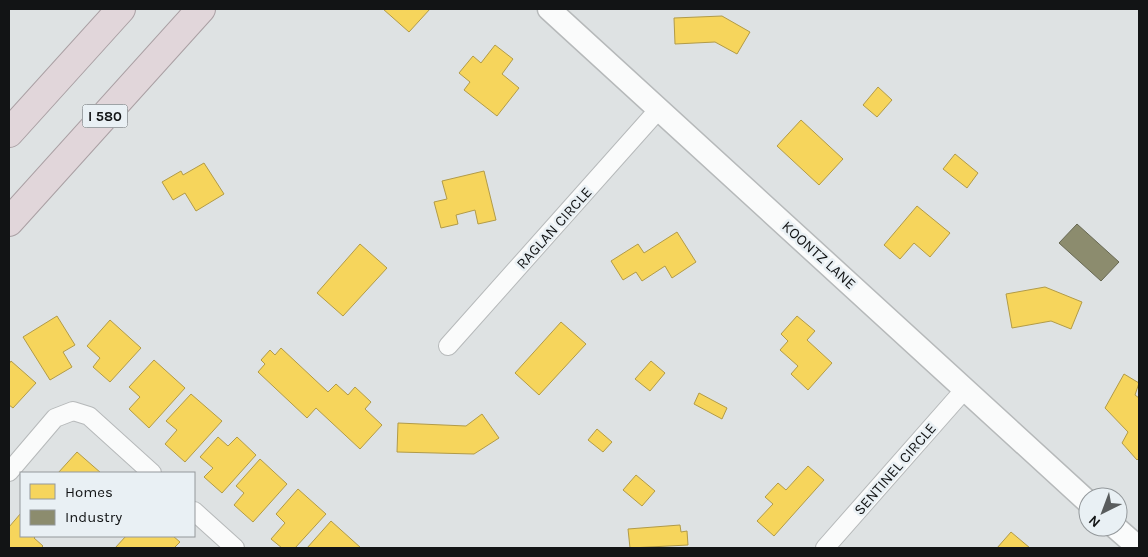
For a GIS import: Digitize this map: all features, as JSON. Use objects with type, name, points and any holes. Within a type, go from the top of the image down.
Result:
[{"type":"highway","points":[[9,133],[121,9]]},
{"type":"highway","name":"I 580","points":[[9,222],[201,9]]},
{"type":"street","name":"KOONTZ LANE","points":[[549,9],[1078,493]]},
{"type":"street","name":"RAGLAN CIRCLE","points":[[448,346],[659,109]]},
{"type":"street","name":"SENTINEL CIRCLE","points":[[825,548],[966,389]]},
{"type":"street","points":[[9,472],[56,418],[73,411],[89,416],[151,472]]},
{"type":"street","points":[[195,512],[236,548]]},
{"type":"street","points":[[1126,537],[1138,548]]},
{"type":"building: Homes","points":[[383,9],[430,9],[409,32]]},
{"type":"building: Homes","points":[[722,16],[750,32],[737,54],[715,42],[675,44],[674,18]]},
{"type":"building: Homes","points":[[495,45],[513,59],[502,74],[519,88],[497,116],[464,90],[470,82],[459,73],[473,56],[481,63]]},
{"type":"building: Homes","points":[[878,87],[892,100],[877,117],[863,105]]},
{"type":"building: Homes","points":[[801,120],[843,159],[819,185],[777,146]]},
{"type":"building: Homes","points":[[955,154],[978,173],[967,188],[943,169]]},
{"type":"building: Homes","points":[[204,163],[224,194],[196,211],[185,193],[173,200],[162,182],[181,171],[183,175]]},
{"type":"building: Homes","points":[[484,171],[496,220],[478,224],[475,210],[456,215],[458,224],[441,228],[434,202],[447,199],[442,181]]},
{"type":"building: Homes","points":[[917,206],[950,233],[930,257],[914,243],[900,259],[884,245]]},
{"type":"building: Homes","points":[[677,232],[696,262],[672,278],[665,266],[642,281],[636,272],[623,280],[611,261],[638,244],[644,253]]},
{"type":"building: Homes","points":[[360,244],[387,268],[343,316],[317,293]]},
{"type":"building: Homes","points":[[1045,287],[1082,302],[1071,329],[1051,321],[1012,328],[1006,294]]},
{"type":"building: Homes","points":[[57,316],[75,345],[63,352],[72,367],[50,380],[23,337]]},
{"type":"building: Homes","points":[[797,316],[815,331],[807,340],[832,363],[808,390],[791,374],[798,366],[780,350],[788,341],[781,334]]},
{"type":"building: Homes","points":[[110,320],[141,348],[110,382],[93,367],[100,358],[87,346]]},
{"type":"building: Homes","points":[[561,322],[586,344],[539,395],[515,373]]},
{"type":"building: Homes","points":[[281,348],[328,392],[336,384],[348,395],[355,387],[371,402],[365,409],[382,425],[360,449],[316,408],[307,418],[258,372],[265,364],[261,360],[270,350],[275,355]]},
{"type":"building: Homes","points":[[154,360],[185,388],[149,428],[129,409],[140,397],[129,387]]},
{"type":"building: Homes","points":[[11,361],[36,383],[13,408],[9,405],[9,364]]},
{"type":"building: Homes","points":[[651,361],[665,373],[650,391],[635,379]]},
{"type":"building: Homes","points":[[1124,374],[1139,383],[1135,395],[1139,398],[1139,458],[1137,460],[1122,443],[1128,432],[1105,408]]},
{"type":"building: Homes","points":[[699,393],[727,408],[722,419],[694,404]]},
{"type":"building: Homes","points":[[191,394],[222,421],[185,462],[165,444],[177,430],[166,421]]},
{"type":"building: Homes","points":[[482,414],[499,438],[474,454],[397,452],[398,423],[466,426]]},
{"type":"building: Homes","points":[[597,429],[612,442],[603,452],[588,440]]},
{"type":"building: Homes","points":[[218,437],[228,446],[237,437],[256,455],[222,493],[204,477],[213,468],[200,457]]},
{"type":"building: Homes","points":[[77,452],[100,472],[59,472]]},
{"type":"building: Homes","points":[[260,459],[287,484],[253,522],[234,505],[244,493],[236,486]]},
{"type":"building: Homes","points":[[808,466],[824,480],[774,536],[757,521],[773,504],[765,497],[778,483],[786,490]]},
{"type":"building: Homes","points":[[636,475],[655,491],[642,506],[623,490]]},
{"type":"building: Homes","points":[[298,489],[326,514],[295,548],[282,548],[271,539],[285,523],[276,514]]},
{"type":"building: Homes","points":[[20,514],[20,537],[35,537],[43,546],[41,548],[9,548],[9,527]]},
{"type":"building: Homes","points":[[331,521],[361,548],[307,548]]},
{"type":"building: Homes","points":[[680,525],[681,532],[687,531],[688,545],[630,548],[628,529]]},
{"type":"building: Homes","points":[[1011,532],[1030,548],[997,548]]},
{"type":"building: Homes","points":[[125,537],[174,537],[180,542],[174,548],[115,548]]},
{"type":"building: Industry","points":[[1077,224],[1119,262],[1101,281],[1059,243]]}]
